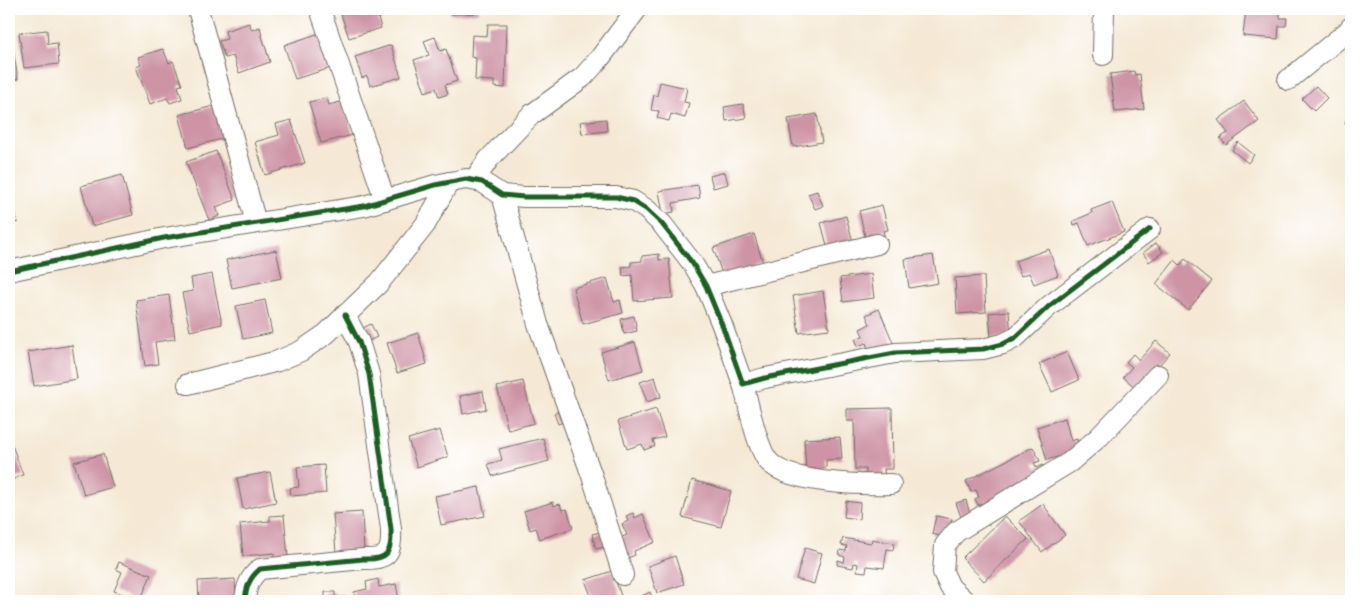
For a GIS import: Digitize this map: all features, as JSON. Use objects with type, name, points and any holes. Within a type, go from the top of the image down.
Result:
[{"type":"street","points":[[198,9],[256,223]]},
{"type":"street","points":[[320,9],[385,200]]},
{"type":"street","points":[[474,180],[489,159],[525,121],[583,77],[637,9]]},
{"type":"street","points":[[1103,55],[1104,9]]},
{"type":"street","points":[[1288,80],[1348,32],[1351,27]]},
{"type":"street","points":[[9,271],[164,238],[364,206],[466,178],[482,182],[502,195],[524,197],[616,197],[632,201],[646,209],[662,224],[693,264],[706,286],[743,384],[765,458],[773,467],[784,472],[832,483],[891,484]]},
{"type":"street","points":[[188,384],[278,361],[302,351],[326,334],[380,283],[415,239],[432,214],[449,182]]},
{"type":"street","points":[[502,195],[538,324],[592,476],[623,574]]},
{"type":"street","points":[[743,384],[895,353],[982,349],[1003,344],[1015,338],[1048,307],[1150,229]]},
{"type":"street","points":[[706,286],[877,244]]},
{"type":"street","points":[[245,601],[246,589],[252,575],[260,569],[353,560],[378,560],[387,554],[392,542],[369,374],[359,342],[345,315]]},
{"type":"street","points":[[965,601],[950,587],[943,572],[945,545],[956,532],[1070,462],[1099,437],[1158,374]]},
{"type":"building","points":[[347,9],[383,9],[385,16],[378,18],[381,28],[349,38],[340,11]]},
{"type":"building","points":[[450,9],[478,9],[478,13],[450,14]]},
{"type":"building","points":[[1246,9],[1280,9],[1280,18],[1287,18],[1286,26],[1279,26],[1278,39],[1243,36]]},
{"type":"building","points":[[249,23],[252,30],[260,27],[270,62],[239,73],[233,56],[225,58],[219,41],[227,39],[225,31]]},
{"type":"building","points":[[488,24],[507,24],[505,88],[494,87],[494,81],[475,80],[476,58],[471,57],[472,35],[487,36]]},
{"type":"building","points":[[47,30],[48,44],[57,43],[59,64],[24,68],[19,33]]},
{"type":"building","points":[[320,33],[331,68],[295,79],[284,45]]},
{"type":"building","points":[[435,37],[440,51],[446,49],[457,81],[445,85],[448,94],[439,97],[436,88],[425,92],[414,60],[429,55],[424,41]]},
{"type":"building","points":[[391,45],[401,77],[370,86],[367,76],[362,78],[355,57]]},
{"type":"building","points":[[13,49],[18,79],[9,81],[9,50]]},
{"type":"building","points":[[163,49],[169,63],[173,61],[182,85],[178,86],[182,99],[170,103],[167,98],[150,104],[136,67],[141,65],[138,57]]},
{"type":"building","points":[[1134,71],[1135,75],[1140,74],[1144,109],[1115,112],[1110,74]]},
{"type":"building","points":[[660,82],[687,88],[684,102],[689,103],[685,118],[671,114],[669,121],[657,118],[659,111],[651,110],[654,95],[657,96]]},
{"type":"building","points":[[1316,86],[1327,98],[1314,111],[1302,99]]},
{"type":"building","points":[[327,98],[329,105],[344,101],[353,135],[321,143],[309,102]]},
{"type":"building","points":[[1244,101],[1259,121],[1226,145],[1220,138],[1228,133],[1218,120]]},
{"type":"building","points":[[1351,103],[1351,126],[1345,124]]},
{"type":"building","points":[[743,104],[746,118],[726,121],[724,107]]},
{"type":"building","points":[[217,105],[225,138],[188,148],[179,115]]},
{"type":"building","points":[[817,114],[822,142],[793,147],[788,119]]},
{"type":"building","points":[[606,119],[607,131],[582,134],[580,122]]},
{"type":"building","points":[[291,120],[305,163],[265,175],[255,142],[279,135],[276,124]]},
{"type":"building","points":[[1238,142],[1254,155],[1248,163],[1232,150]]},
{"type":"building","points":[[216,151],[235,200],[216,207],[219,216],[209,220],[186,162]]},
{"type":"building","points":[[725,172],[728,184],[713,188],[710,176]]},
{"type":"building","points":[[122,175],[133,215],[92,226],[81,186]]},
{"type":"building","points":[[698,185],[700,198],[673,203],[674,212],[663,214],[659,191]]},
{"type":"building","points":[[9,190],[18,222],[9,225]]},
{"type":"building","points":[[817,191],[823,206],[815,209],[808,194]]},
{"type":"building","points":[[1112,202],[1124,232],[1088,246],[1079,223],[1074,225],[1073,221],[1092,213],[1091,210]]},
{"type":"building","points":[[882,205],[888,230],[883,231],[885,238],[873,241],[871,234],[865,236],[859,211]]},
{"type":"building","points":[[846,216],[853,242],[828,249],[821,223]]},
{"type":"building","points":[[754,234],[763,263],[723,276],[713,248]]},
{"type":"building","points":[[1156,243],[1163,252],[1149,262],[1143,253]]},
{"type":"building","points":[[1049,249],[1058,275],[1034,284],[1029,273],[1021,276],[1015,261]]},
{"type":"building","points":[[276,250],[282,278],[232,288],[226,260]]},
{"type":"building","points":[[659,254],[659,260],[669,259],[673,298],[634,301],[632,275],[623,276],[622,267],[631,266],[631,262],[642,261],[642,256]]},
{"type":"building","points":[[933,255],[938,283],[909,288],[905,259]]},
{"type":"building","points":[[1185,259],[1212,281],[1188,310],[1156,284],[1175,260],[1180,265]]},
{"type":"building","points":[[212,274],[222,324],[190,331],[182,293],[193,291],[191,278]]},
{"type":"building","points":[[871,274],[874,298],[843,302],[840,278]]},
{"type":"building","points":[[984,276],[986,312],[957,314],[955,278]]},
{"type":"building","points":[[607,278],[614,302],[620,300],[623,313],[583,324],[573,288]]},
{"type":"building","points":[[823,291],[829,329],[799,333],[793,296]]},
{"type":"building","points":[[169,295],[175,339],[155,342],[158,364],[145,366],[136,300]]},
{"type":"building","points":[[265,300],[272,333],[243,339],[236,306]]},
{"type":"building","points":[[879,309],[894,345],[870,355],[866,343],[858,346],[855,339],[863,336],[860,329],[870,324],[866,315]]},
{"type":"building","points":[[1009,311],[1011,336],[991,338],[989,313]]},
{"type":"building","points":[[634,316],[637,331],[624,334],[621,319]]},
{"type":"building","points":[[371,324],[377,337],[369,341],[363,328]]},
{"type":"building","points":[[418,333],[427,364],[397,373],[387,343]]},
{"type":"building","points":[[1156,341],[1170,353],[1137,389],[1123,377],[1132,367],[1126,362],[1133,354],[1139,360]]},
{"type":"building","points":[[635,342],[643,370],[609,380],[601,352]]},
{"type":"building","points":[[72,345],[77,379],[34,386],[28,352]]},
{"type":"building","points":[[1067,352],[1079,380],[1052,392],[1039,364]]},
{"type":"building","points":[[655,377],[661,397],[647,402],[640,382]]},
{"type":"building","points":[[523,381],[534,423],[508,430],[497,387]]},
{"type":"building","points":[[483,391],[486,409],[463,414],[460,396]]},
{"type":"building","points":[[892,408],[893,469],[884,469],[885,478],[866,478],[866,469],[855,469],[854,421],[847,421],[847,409]]},
{"type":"building","points":[[656,409],[665,437],[653,440],[655,446],[644,450],[642,444],[627,449],[618,421]]},
{"type":"building","points":[[562,410],[566,421],[558,424],[554,413]]},
{"type":"building","points":[[1065,418],[1071,441],[1077,439],[1080,450],[1047,460],[1037,427]]},
{"type":"building","points":[[440,430],[448,457],[417,467],[408,439]]},
{"type":"building","points":[[9,437],[23,475],[9,481]]},
{"type":"building","points":[[840,437],[842,459],[826,460],[826,468],[806,470],[804,439]]},
{"type":"building","points":[[543,438],[549,461],[492,476],[488,464],[502,460],[499,449]]},
{"type":"building","points":[[1033,447],[1040,461],[1034,463],[1037,468],[1043,465],[1045,471],[989,505],[987,501],[978,505],[975,499],[979,497],[976,490],[971,492],[966,481]]},
{"type":"building","points":[[103,454],[113,487],[84,495],[74,462]]},
{"type":"building","points":[[324,465],[326,493],[291,496],[290,488],[299,487],[297,467]]},
{"type":"building","points":[[270,472],[276,502],[243,509],[237,478]]},
{"type":"building","points":[[692,480],[731,491],[721,527],[682,517]]},
{"type":"building","points":[[479,487],[485,516],[441,525],[435,496]]},
{"type":"building","points":[[966,500],[970,514],[961,517],[956,503]]},
{"type":"building","points":[[846,501],[860,503],[859,519],[844,517]]},
{"type":"building","points":[[553,502],[554,506],[560,504],[562,510],[567,509],[573,528],[540,539],[536,528],[530,530],[524,511]]},
{"type":"building","points":[[1043,504],[1065,535],[1042,552],[1019,521]]},
{"type":"building","points":[[362,512],[364,551],[336,553],[333,514]]},
{"type":"building","points":[[633,513],[635,518],[643,514],[655,542],[634,551],[635,555],[628,558],[620,538],[627,535],[622,524],[628,521],[626,516]]},
{"type":"building","points":[[284,515],[288,557],[274,558],[274,553],[243,556],[240,524],[270,521],[270,516]]},
{"type":"building","points":[[936,516],[952,519],[948,538],[932,534]]},
{"type":"building","points":[[1005,516],[1028,539],[984,581],[962,558]]},
{"type":"building","points":[[605,531],[609,546],[596,549],[592,534]]},
{"type":"building","points":[[843,538],[871,543],[872,539],[894,543],[893,550],[887,549],[884,568],[867,566],[866,572],[857,571],[858,564],[854,563],[853,568],[837,565],[838,560],[844,562],[845,557],[839,555],[840,550],[846,551],[847,546],[841,545]]},
{"type":"building","points":[[805,548],[822,553],[814,584],[796,579]]},
{"type":"building","points":[[675,556],[684,584],[657,593],[648,566]]},
{"type":"building","points":[[119,562],[151,575],[140,601],[114,591],[122,572],[116,569]]},
{"type":"building","points":[[612,571],[623,601],[593,601],[585,580]]},
{"type":"building","points":[[235,579],[236,601],[199,601],[198,581]]},
{"type":"building","points":[[378,579],[379,587],[396,584],[399,601],[356,601],[354,592],[367,589],[366,582]]},
{"type":"building","points":[[325,592],[335,592],[335,597],[346,597],[346,601],[314,601],[314,599],[325,598]]},
{"type":"building","points":[[650,592],[654,601],[640,601],[638,598]]},
{"type":"building","points":[[908,597],[919,601],[907,601]]},
{"type":"cycle path","points":[[9,271],[164,238],[364,206],[435,185],[466,179],[482,182],[502,195],[524,197],[616,197],[633,201],[646,209],[662,224],[693,264],[706,286],[743,384],[895,353],[983,349],[1003,344],[1015,338],[1048,307],[1150,229]]},
{"type":"cycle path","points":[[245,601],[249,584],[253,576],[260,569],[378,558],[387,553],[391,544],[391,529],[369,374],[359,342],[345,315]]}]
